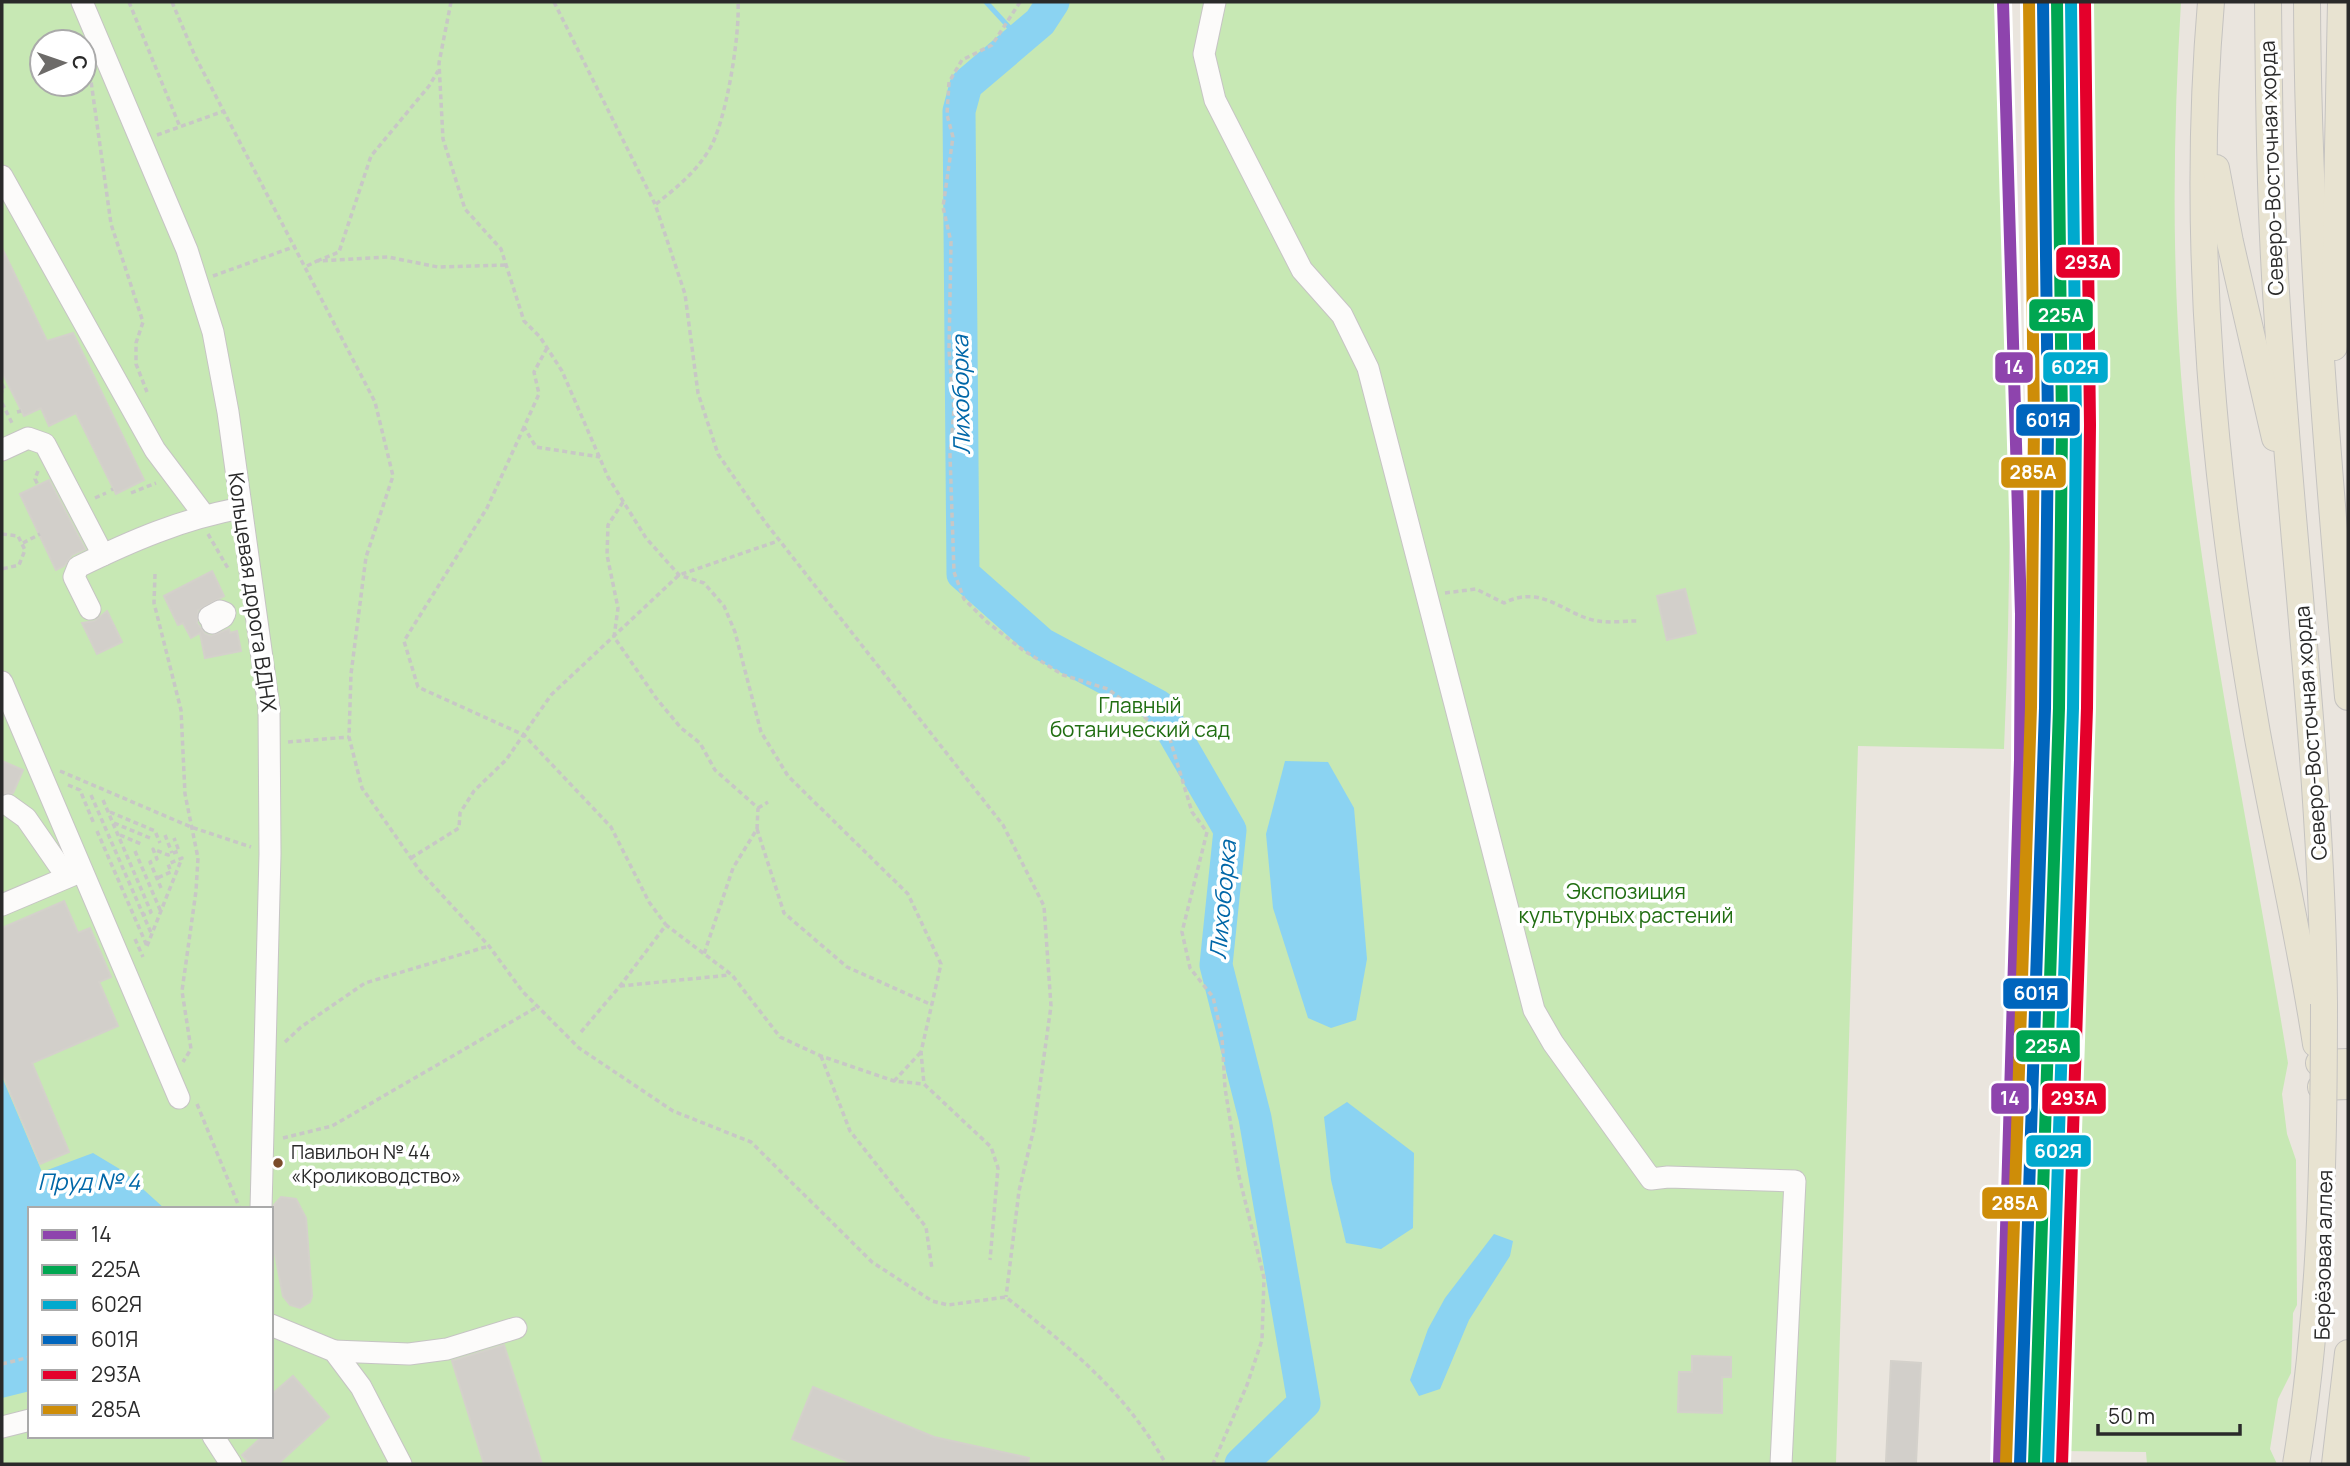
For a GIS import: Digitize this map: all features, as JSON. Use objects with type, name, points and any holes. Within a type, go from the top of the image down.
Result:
[{"type":"main road","points":[[2211,2],[2206,58],[2219,191],[2294,518]]},
{"type":"main road","name":"Северо-Восточная хорда","points":[[2268,2],[2277,309],[2316,776],[2323,910],[2324,1142],[2314,1314],[2296,1464]]},
{"type":"main road","name":"Северо-Восточная хорда","points":[[2307,2],[2308,130],[2328,468],[2348,697]]},
{"type":"main road","points":[[2328,468],[2338,250],[2341,2]]},
{"type":"main road","name":"Берёзовая аллея","points":[[2206,58],[2203,239],[2208,364],[2219,482],[2257,731],[2296,920],[2320,1075],[2327,1184],[2328,1312],[2306,1464]]},
{"type":"main road","points":[[2320,1075],[2348,1062]]},
{"type":"main road","points":[[2320,1075],[2348,1086]]},
{"type":"main road","points":[[2335,1464],[2348,1353]]},
{"type":"street","name":"Кольцевая дорога ВДНХ","points":[[82,2],[143,140],[206,306],[222,376],[255,598],[269,708],[270,854],[261,1207]]},
{"type":"street","points":[[1215,2],[1203,54],[1214,100],[1302,270],[1342,314],[1368,368],[1429,595],[1534,1010],[1553,1043],[1651,1180],[1668,1177],[1796,1181],[1781,1464]]},
{"type":"street","points":[[2,176],[143,429],[202,516]]},
{"type":"street","points":[[2,450],[28,438],[44,444],[103,555]]},
{"type":"street","points":[[90,609],[74,577],[78,567],[148,533],[202,516],[241,508]]},
{"type":"street","points":[[215,618],[255,598]]},
{"type":"street","points":[[2,682],[36,761],[75,874],[182,1093]]},
{"type":"street","points":[[8,805],[24,815],[75,874]]},
{"type":"street","points":[[2,905],[75,874]]},
{"type":"street","points":[[273,1326],[334,1351],[409,1354],[447,1349],[516,1328]]},
{"type":"street","points":[[334,1351],[361,1388],[401,1464]]},
{"type":"street","points":[[2,1427],[28,1420]]},
{"type":"street","points":[[214,1438],[231,1464]]},
{"type":"path","points":[[129,2],[180,127]]},
{"type":"path","points":[[172,2],[224,111],[375,402],[393,476],[366,557],[351,674],[349,737],[362,788],[411,858],[489,946],[537,1007],[579,1048],[673,1111],[751,1142],[872,1262],[932,1301],[948,1305],[1006,1297],[1088,1362],[1145,1429],[1166,1464]]},
{"type":"path","points":[[452,2],[439,69],[443,139],[465,209],[501,249],[524,321],[562,371],[600,457],[623,502],[646,538],[679,575],[704,583],[724,606],[735,632],[761,732],[788,776],[908,894],[941,964],[921,1052],[924,1084]]},
{"type":"path","points":[[554,2],[655,204],[685,293],[698,393],[718,454],[779,540],[1003,825],[1044,905],[1051,1006],[1034,1128],[1019,1191],[1006,1297]]},
{"type":"path","points":[[655,204],[686,181],[710,148],[732,75],[738,2]]},
{"type":"path","points":[[1020,2],[992,45],[962,60],[949,82],[947,115],[953,137],[943,207],[951,242],[949,351],[954,410],[950,455],[954,572],[964,599],[986,622],[1023,650],[1063,674],[1108,689],[1169,736],[1192,812],[1207,832],[1182,932],[1190,968],[1213,997],[1222,1037],[1225,1088],[1239,1176],[1264,1278],[1262,1340],[1247,1385],[1213,1464]]},
{"type":"path","points":[[307,267],[338,252],[371,156],[429,86],[439,69]]},
{"type":"path","points":[[93,98],[111,224],[143,322],[136,343],[136,365],[150,400],[143,414],[143,429]]},
{"type":"path","points":[[156,135],[224,111]]},
{"type":"path","points":[[211,277],[296,246]]},
{"type":"path","points":[[317,261],[388,257],[438,267],[506,265]]},
{"type":"path","points":[[547,348],[534,372],[539,394],[487,508],[404,641],[418,688],[524,735],[611,827],[649,902],[666,925],[732,975],[780,1037],[821,1056],[894,1081],[924,1084],[991,1147],[998,1168],[990,1260]]},
{"type":"path","points":[[2,384],[5,390],[2,391]]},
{"type":"path","points":[[524,427],[536,447],[600,457]]},
{"type":"path","points":[[131,493],[173,474]]},
{"type":"path","points":[[623,502],[608,526],[607,555],[618,608],[614,637],[656,698],[681,728],[700,743],[715,770],[758,808]]},
{"type":"path","points":[[202,516],[229,570]]},
{"type":"path","points":[[2,534],[14,534],[23,542],[25,555],[22,562],[12,569],[2,569]]},
{"type":"path","points":[[23,542],[40,534]]},
{"type":"path","points":[[411,858],[459,828],[460,813],[474,791],[506,760],[551,695],[679,575],[779,540]]},
{"type":"path","points":[[155,575],[154,603],[181,710],[185,794],[198,858],[197,891],[182,991],[191,1049],[182,1093],[239,1207]]},
{"type":"path","points":[[1429,595],[1476,589],[1504,603],[1513,598],[1551,599],[1597,621],[1637,621]]},
{"type":"path","points":[[284,742],[349,737]]},
{"type":"path","points":[[36,761],[191,827],[270,854]]},
{"type":"path","points":[[68,785],[80,790],[94,824]]},
{"type":"path","points":[[92,795],[152,935]]},
{"type":"path","points":[[103,800],[151,912],[144,915]]},
{"type":"path","points":[[758,808],[768,802]]},
{"type":"path","points":[[758,808],[757,829],[784,913],[848,967],[932,1005]]},
{"type":"path","points":[[108,811],[155,831],[160,843]]},
{"type":"path","points":[[113,822],[150,838]]},
{"type":"path","points":[[90,834],[106,828]]},
{"type":"path","points":[[143,835],[146,828]]},
{"type":"path","points":[[704,954],[733,868],[757,829]]},
{"type":"path","points":[[97,831],[147,946],[182,858],[168,864],[171,872],[157,878]]},
{"type":"path","points":[[132,840],[136,832]]},
{"type":"path","points":[[118,834],[141,844]]},
{"type":"path","points":[[165,835],[172,853]]},
{"type":"path","points":[[162,888],[150,862],[157,859],[153,849],[167,855],[179,850],[174,838]]},
{"type":"path","points":[[135,851],[161,912]]},
{"type":"path","points":[[145,874],[154,870]]},
{"type":"path","points":[[135,895],[142,891]]},
{"type":"path","points":[[127,921],[135,918]]},
{"type":"path","points":[[582,1031],[621,986],[666,925]]},
{"type":"path","points":[[281,1046],[301,1027],[365,983],[489,946]]},
{"type":"path","points":[[621,986],[732,975]]},
{"type":"path","points":[[278,1139],[332,1126],[537,1007]]},
{"type":"path","points":[[894,1081],[921,1052]]},
{"type":"path","points":[[821,1056],[850,1131],[926,1227],[932,1269]]},
{"type":"path","points":[[2,1364],[28,1358]]},
{"type":"green space","name":"Главный ботанический сад","points":[[2,2],[1996,2],[2004,189],[2010,469],[2004,749],[1858,746],[1836,1464],[2,1464]]},
{"type":"green space","points":[[2085,2],[2181,2],[2175,225],[2182,392],[2209,602],[2288,1063],[2282,1094],[2287,1134],[2296,1160],[2297,1305],[2293,1313],[2291,1373],[2278,1399],[2270,1449],[2277,1464],[2147,1464],[2146,1452],[2060,1451],[2078,577],[2077,332]]},
{"type":"water","points":[[1285,761],[1328,762],[1354,808],[1367,959],[1356,1020],[1331,1028],[1308,1018],[1273,908],[1266,834]]},
{"type":"water","name":"Пруд № 4","points":[[2,1077],[42,1172],[93,1153],[123,1171],[163,1207],[28,1207],[28,1392],[2,1398]]},
{"type":"water","points":[[1347,1102],[1414,1153],[1413,1228],[1381,1249],[1346,1243],[1331,1180],[1324,1117]]},
{"type":"water","points":[[1494,1234],[1513,1241],[1510,1256],[1469,1320],[1440,1389],[1419,1396],[1410,1380],[1428,1329],[1445,1298]]},
{"type":"building","points":[[2,248],[47,341],[73,333],[144,480],[116,494],[76,413],[49,426],[41,408],[24,416],[2,372]]},
{"type":"building","points":[[49,480],[85,549],[72,555],[64,566],[56,570],[20,494]]},
{"type":"building","points":[[212,571],[224,596],[198,610],[197,623],[205,634],[211,636],[229,629],[230,633],[237,631],[241,651],[205,658],[200,633],[191,638],[183,623],[178,625],[164,596]]},
{"type":"building","points":[[1685,589],[1696,633],[1667,640],[1657,596]]},
{"type":"building","points":[[107,611],[122,642],[97,654],[82,623],[95,621]]},
{"type":"building","points":[[2,761],[23,770],[13,793],[2,794]]},
{"type":"building","points":[[64,901],[78,933],[90,928],[111,977],[99,982],[118,1026],[32,1063],[69,1152],[40,1164],[2,1073],[2,928]]},
{"type":"building","points":[[281,1197],[296,1199],[306,1218],[312,1296],[310,1302],[300,1308],[290,1305],[283,1296],[273,1244],[274,1205]]},
{"type":"building","points":[[504,1345],[542,1464],[484,1464],[452,1361]]},
{"type":"building","points":[[1692,1356],[1731,1357],[1731,1377],[1722,1377],[1722,1413],[1678,1412],[1679,1372],[1692,1372]]},
{"type":"building","points":[[1891,1361],[1921,1363],[1916,1463],[1886,1461]]},
{"type":"building","points":[[293,1376],[329,1417],[278,1464],[250,1464],[242,1455],[261,1438],[273,1438],[273,1393]]},
{"type":"building","points":[[813,1387],[934,1437],[1029,1458],[1028,1464],[854,1464],[792,1439]]},
{"type":"waterway","points":[[986,2],[1020,39]]},
{"type":"waterway","name":"Лихоборка","points":[[1053,2],[1040,22],[966,85],[959,111],[963,574],[1042,644],[1158,706],[1230,830],[1216,965],[1255,1118],[1304,1403],[1241,1464]]},
{"type":"transit line","name":"14","points":[[1999,1464],[2020,760],[2021,614],[2003,2]]},
{"type":"transit line","name":"285А","points":[[2006,1463],[2031,707],[2034,425],[2029,2]]},
{"type":"transit line","name":"601Я","points":[[2020,1464],[2045,708],[2048,425],[2043,2]]},
{"type":"transit line","name":"225А","points":[[2034,1464],[2059,708],[2062,425],[2057,2]]},
{"type":"transit line","name":"602Я","points":[[2048,1464],[2073,708],[2076,425],[2071,2]]},
{"type":"transit line","name":"293А","points":[[2062,1464],[2087,708],[2090,425],[2085,2]]},
{"type":"place","name":"Павильон № 44 «Кролиководство»","points":[[278,1163]]},
{"type":"park label","name":"Экспозиция культурных растений","points":[[1626,904]]}]
